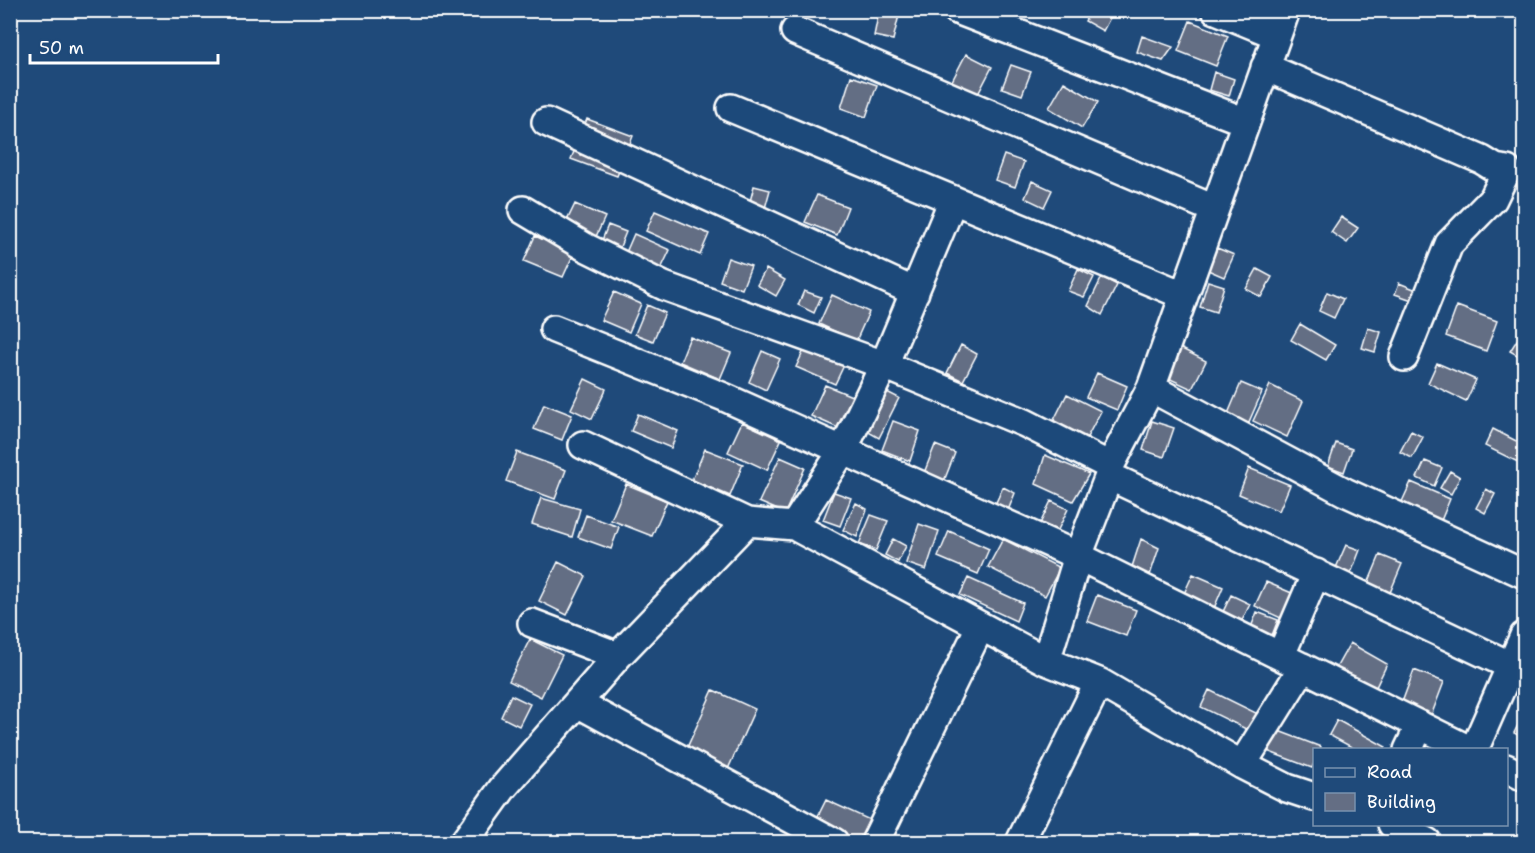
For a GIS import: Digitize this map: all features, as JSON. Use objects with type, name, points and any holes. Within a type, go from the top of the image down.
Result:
[{"type":"street","points":[[957,10],[1246,122]]},
{"type":"street","points":[[1046,661],[1078,556],[1109,471],[1151,388],[1281,23],[1216,10]]},
{"type":"street","points":[[795,31],[1214,209]]},
{"type":"street","points":[[1265,67],[1482,160],[1495,168],[1516,174],[1449,244],[1404,357]]},
{"type":"street","points":[[731,108],[1183,295]]},
{"type":"street","points":[[546,122],[915,292]]},
{"type":"street","points":[[794,526],[843,450],[884,364],[953,200]]},
{"type":"street","points":[[523,210],[585,247],[664,286],[884,364],[1025,423],[1109,471],[1518,669]]},
{"type":"street","points":[[554,329],[724,397],[1078,556],[1468,748]]},
{"type":"street","points":[[1151,388],[1345,492],[1524,574]]},
{"type":"street","points":[[583,445],[747,522],[794,526],[1046,661],[1099,682],[1242,765],[1287,788],[1313,797]]},
{"type":"street","points":[[464,843],[502,789],[618,656],[747,522]]},
{"type":"street","points":[[1242,765],[1292,661],[1316,573]]},
{"type":"street","points":[[532,623],[618,656]]},
{"type":"street","points":[[875,843],[980,627]]},
{"type":"street","points":[[1473,748],[1518,669],[1524,636]]},
{"type":"street","points":[[1020,843],[1099,682]]},
{"type":"street","points":[[577,703],[834,843]]},
{"type":"street","points":[[1409,748],[1420,725]]},
{"type":"street","points":[[1508,769],[1524,777]]},
{"type":"street","points":[[1394,826],[1427,843]]},
{"type":"building","points":[[1091,10],[1114,10],[1103,31],[1085,21]]},
{"type":"building","points":[[879,11],[899,15],[893,40],[874,36]]},
{"type":"building","points":[[1190,21],[1228,36],[1216,66],[1178,51]]},
{"type":"building","points":[[1142,36],[1173,47],[1163,61],[1137,52]]},
{"type":"building","points":[[966,54],[992,67],[977,96],[951,83]]},
{"type":"building","points":[[1011,65],[1031,72],[1022,95],[1002,88]]},
{"type":"building","points":[[1214,72],[1234,79],[1229,96],[1209,90]]},
{"type":"building","points":[[851,76],[877,85],[866,117],[841,108]]},
{"type":"building","points":[[1064,82],[1098,102],[1082,128],[1049,108]]},
{"type":"building","points":[[587,119],[633,136],[617,176],[571,159]]},
{"type":"building","points":[[1004,155],[1024,162],[1015,187],[995,180]]},
{"type":"building","points":[[1032,181],[1052,190],[1044,207],[1025,198]]},
{"type":"building","points":[[754,186],[770,190],[764,212],[748,209]]},
{"type":"building","points":[[817,195],[848,207],[837,235],[805,222]]},
{"type":"building","points":[[575,204],[605,217],[593,243],[563,229]]},
{"type":"building","points":[[655,211],[709,234],[700,255],[646,231]]},
{"type":"building","points":[[1341,217],[1358,228],[1347,243],[1331,232]]},
{"type":"building","points":[[608,225],[626,232],[617,254],[599,248]]},
{"type":"building","points":[[634,234],[670,250],[659,273],[624,257]]},
{"type":"building","points":[[535,236],[574,253],[563,277],[524,261]]},
{"type":"building","points":[[1217,248],[1234,255],[1224,277],[1208,270]]},
{"type":"building","points":[[728,258],[751,266],[742,289],[720,281]]},
{"type":"building","points":[[766,269],[785,280],[776,296],[757,285]]},
{"type":"building","points":[[1078,269],[1094,277],[1084,297],[1068,291]]},
{"type":"building","points":[[1257,269],[1272,277],[1261,297],[1246,289]]},
{"type":"building","points":[[1102,277],[1117,285],[1102,315],[1088,306]]},
{"type":"building","points":[[1208,281],[1224,286],[1216,312],[1200,307]]},
{"type":"building","points":[[1399,283],[1419,291],[1415,301],[1395,294]]},
{"type":"building","points":[[804,291],[821,297],[814,313],[798,305]]},
{"type":"building","points":[[614,292],[641,304],[629,332],[601,320]]},
{"type":"building","points":[[1327,292],[1343,299],[1334,318],[1319,311]]},
{"type":"building","points":[[832,295],[869,312],[856,341],[819,324]]},
{"type":"building","points":[[647,305],[665,313],[653,341],[635,334]]},
{"type":"building","points":[[1457,306],[1497,321],[1486,351],[1446,336]]},
{"type":"building","points":[[1300,324],[1335,345],[1326,360],[1291,340]]},
{"type":"building","points":[[1368,328],[1381,332],[1375,352],[1362,348]]},
{"type":"building","points":[[690,337],[731,353],[720,379],[680,362]]},
{"type":"building","points":[[1517,340],[1524,345],[1524,359],[1510,351]]},
{"type":"building","points":[[807,344],[846,361],[835,384],[796,367]]},
{"type":"building","points":[[961,345],[977,354],[963,381],[947,373]]},
{"type":"building","points":[[1180,348],[1206,361],[1192,389],[1166,377]]},
{"type":"building","points":[[762,351],[780,359],[766,390],[749,382]]},
{"type":"building","points":[[1437,363],[1476,380],[1466,401],[1428,383]]},
{"type":"building","points":[[1097,373],[1127,386],[1117,410],[1086,397]]},
{"type":"building","points":[[585,379],[606,389],[592,419],[571,409]]},
{"type":"building","points":[[1241,383],[1262,392],[1248,424],[1227,416]]},
{"type":"building","points":[[825,385],[859,399],[845,431],[811,416]]},
{"type":"building","points":[[1270,385],[1303,401],[1287,437],[1253,421]]},
{"type":"building","points":[[885,391],[899,398],[879,438],[865,430]]},
{"type":"building","points":[[1067,394],[1101,411],[1084,443],[1051,426]]},
{"type":"building","points":[[544,404],[572,415],[562,440],[534,429]]},
{"type":"building","points":[[638,414],[678,431],[671,448],[631,431]]},
{"type":"building","points":[[893,421],[920,431],[910,461],[882,450]]},
{"type":"building","points":[[1152,421],[1174,428],[1164,457],[1143,450]]},
{"type":"building","points":[[742,422],[781,440],[767,470],[728,452]]},
{"type":"building","points":[[1493,429],[1524,445],[1524,465],[1485,446]]},
{"type":"building","points":[[1411,431],[1423,437],[1412,458],[1400,452]]},
{"type":"building","points":[[1336,443],[1352,449],[1344,472],[1328,466]]},
{"type":"building","points":[[935,445],[955,453],[944,481],[924,473]]},
{"type":"building","points":[[705,449],[743,464],[730,496],[692,480]]},
{"type":"building","points":[[517,452],[566,470],[555,499],[506,481]]},
{"type":"building","points":[[1045,455],[1089,474],[1073,501],[1036,484]]},
{"type":"building","points":[[780,457],[805,468],[785,513],[759,502]]},
{"type":"building","points":[[1425,461],[1442,468],[1434,486],[1417,478]]},
{"type":"building","points":[[1249,468],[1290,485],[1279,511],[1239,494]]},
{"type":"building","points":[[1450,471],[1460,477],[1451,494],[1440,488]]},
{"type":"building","points":[[1411,482],[1450,499],[1440,523],[1400,506]]},
{"type":"building","points":[[626,484],[667,501],[652,536],[611,520]]},
{"type":"building","points":[[1003,487],[1015,493],[1007,513],[994,507]]},
{"type":"building","points":[[1486,489],[1495,494],[1485,513],[1476,508]]},
{"type":"building","points":[[834,492],[851,498],[840,526],[823,520]]},
{"type":"building","points":[[541,498],[580,509],[572,537],[532,524]]},
{"type":"building","points":[[1051,501],[1068,509],[1055,536],[1038,528]]},
{"type":"building","points":[[856,503],[867,509],[857,537],[843,530]]},
{"type":"building","points":[[586,515],[619,527],[611,549],[578,537]]},
{"type":"building","points":[[871,515],[888,521],[876,550],[859,544]]},
{"type":"building","points":[[919,524],[939,531],[926,570],[906,563]]},
{"type":"building","points":[[949,531],[989,549],[978,574],[938,557]]},
{"type":"building","points":[[893,539],[906,546],[898,562],[885,555]]},
{"type":"building","points":[[1003,539],[1060,568],[1045,596],[988,567]]},
{"type":"building","points":[[1141,539],[1159,548],[1148,581],[1131,570]]},
{"type":"building","points":[[1346,545],[1360,550],[1350,576],[1335,570]]},
{"type":"building","points":[[1380,555],[1402,564],[1389,595],[1367,586]]},
{"type":"building","points":[[558,562],[586,576],[567,615],[539,601]]},
{"type":"building","points":[[1193,574],[1223,587],[1212,613],[1181,600]]},
{"type":"building","points":[[968,578],[1023,603],[1016,621],[960,595]]},
{"type":"building","points":[[1266,582],[1294,594],[1283,619],[1255,606]]},
{"type":"building","points":[[1097,595],[1136,610],[1126,636],[1087,621]]},
{"type":"building","points":[[1231,595],[1250,604],[1239,627],[1220,618]]},
{"type":"building","points":[[1257,612],[1278,620],[1269,643],[1248,635]]},
{"type":"building","points":[[530,639],[562,655],[541,697],[509,681]]},
{"type":"building","points":[[1350,643],[1387,664],[1376,687],[1335,670]]},
{"type":"building","points":[[1414,670],[1444,682],[1431,716],[1401,705]]},
{"type":"building","points":[[713,690],[755,709],[728,769],[686,750]]},
{"type":"building","points":[[1209,690],[1260,715],[1252,732],[1201,707]]},
{"type":"building","points":[[511,695],[530,704],[519,726],[501,717]]},
{"type":"building","points":[[1524,713],[1524,738],[1514,733]]},
{"type":"building","points":[[1337,720],[1386,747],[1353,748],[1329,735]]},
{"type":"building","points":[[1276,730],[1321,747],[1313,748],[1312,768],[1267,751]]},
{"type":"building","points":[[826,800],[870,820],[860,842],[815,822]]}]
